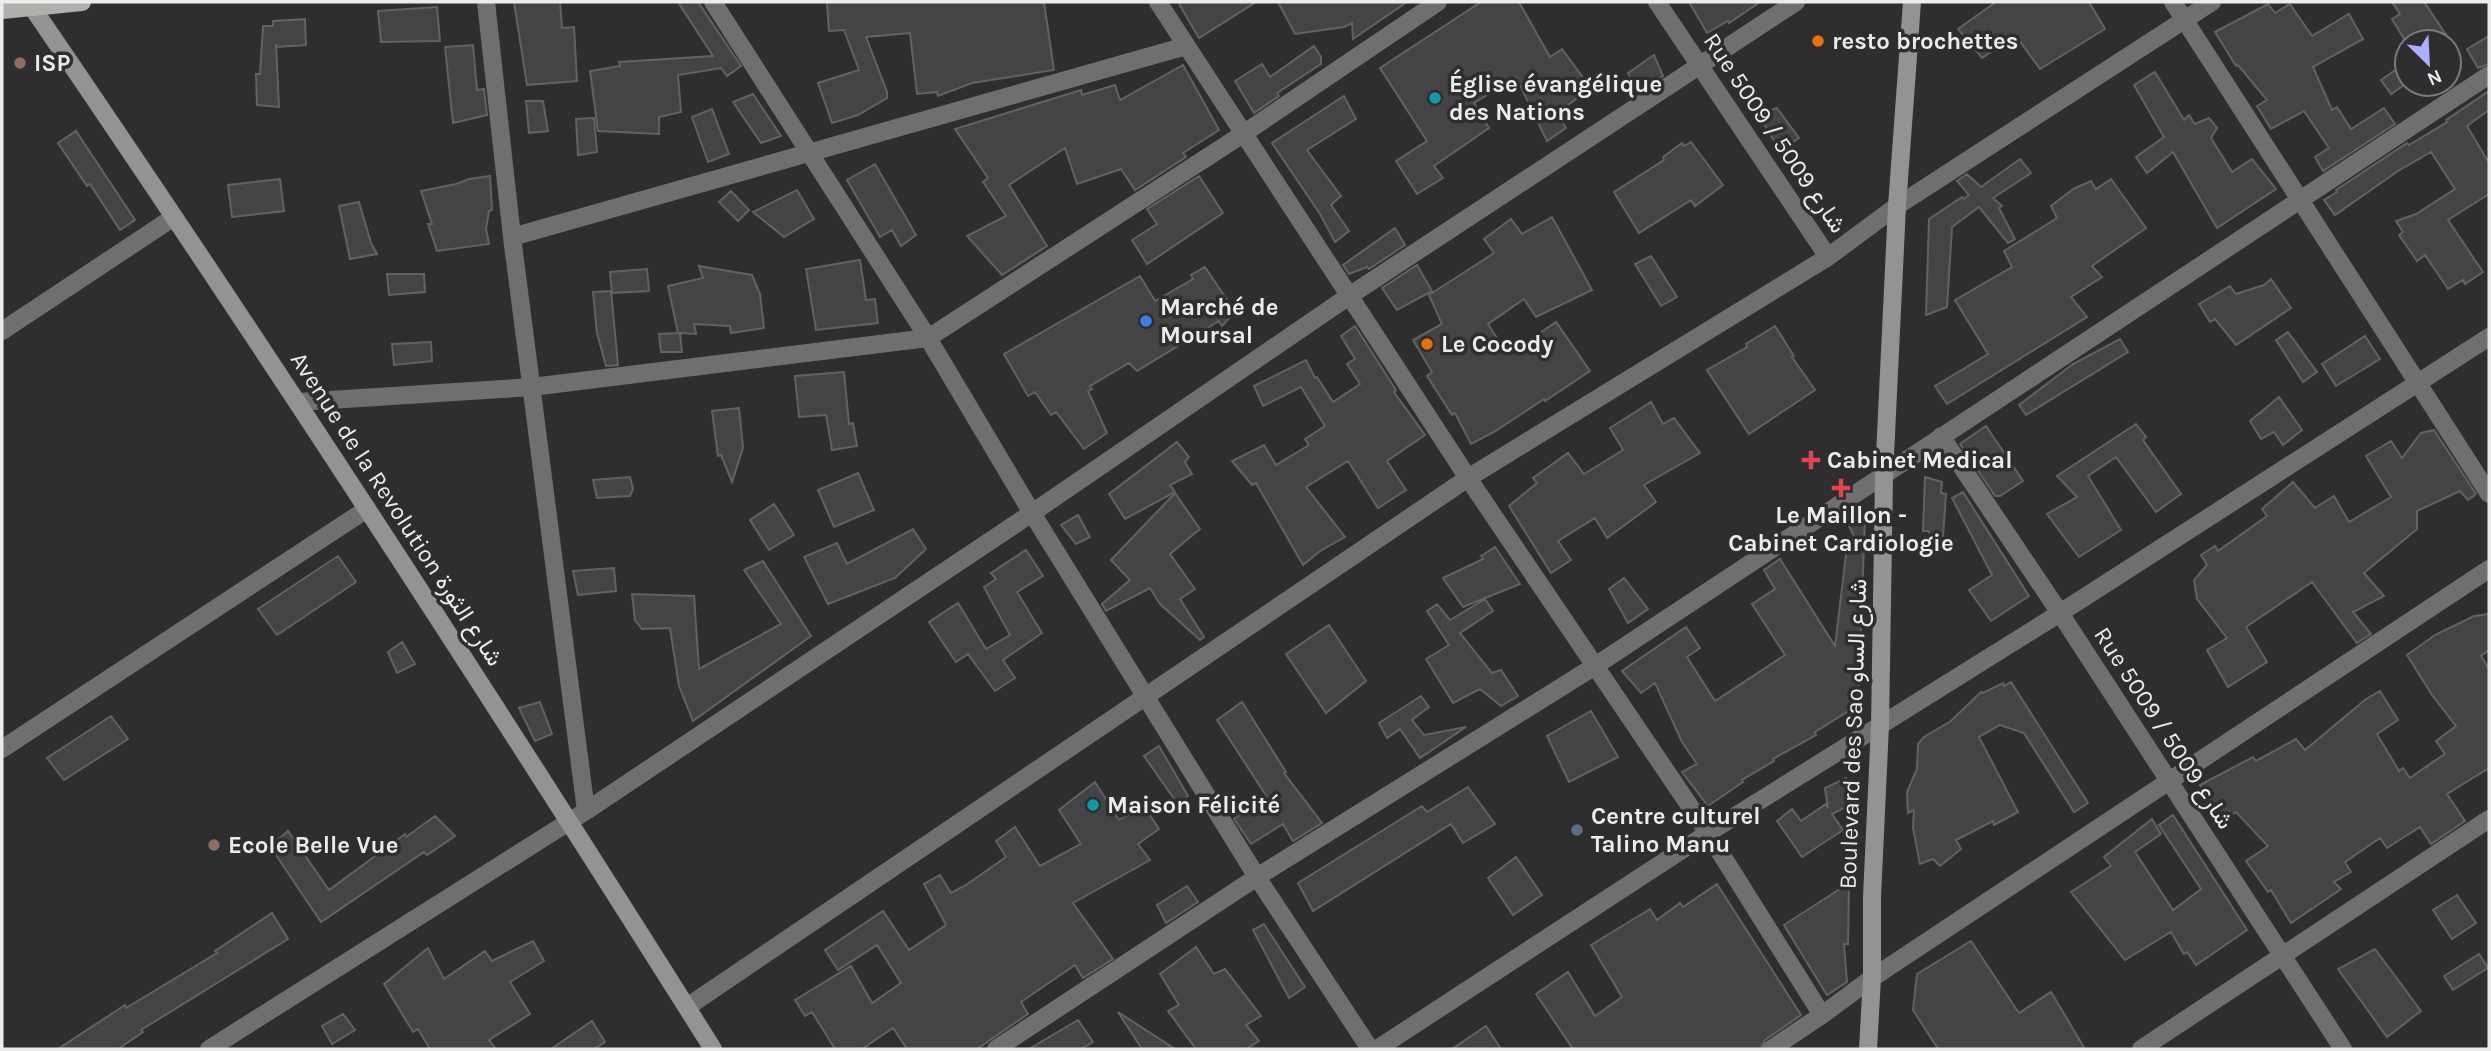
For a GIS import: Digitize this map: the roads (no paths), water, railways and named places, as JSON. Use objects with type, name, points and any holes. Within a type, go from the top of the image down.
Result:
[{"type":"main road","points":[[2,10],[31,4],[82,2]]},
{"type":"street","points":[[486,2],[512,237],[586,811]]},
{"type":"street","points":[[712,2],[928,338],[1032,513],[1257,877],[1370,1049]]},
{"type":"street","points":[[1158,2],[1468,478],[1708,833],[1822,1015]]},
{"type":"street","points":[[298,402],[532,387],[928,338],[1244,134],[1438,2]]},
{"type":"street","name":"Rue 5009 / شارع 5009","points":[[1657,2],[1828,257]]},
{"type":"street","points":[[209,1049],[586,811],[1032,513],[1349,296],[1796,2]]},
{"type":"street","name":"Boulevard des Sao شارع الساو","points":[[1868,1049],[1880,726],[1884,476],[1897,206],[1912,2]]},
{"type":"street","points":[[2174,2],[2489,494]]},
{"type":"street","points":[[687,1007],[1468,478],[1828,257],[1897,206],[2212,2]]},
{"type":"street","name":"Avenue de la Revolution شارع الثورة","points":[[31,4],[298,402],[570,821],[713,1049]]},
{"type":"street","points":[[512,237],[810,155],[1186,46]]},
{"type":"street","points":[[996,1049],[1257,877],[1595,666],[2489,75]]},
{"type":"street","points":[[2,331],[174,217]]},
{"type":"street","points":[[1377,1049],[1708,833],[2060,613],[2420,384],[2489,337]]},
{"type":"street","name":"Rue 5009 / شارع 5009","points":[[1941,436],[2060,613],[2343,1049]]},
{"type":"street","points":[[2,749],[367,509]]},
{"type":"street","points":[[1771,1049],[1872,978],[2168,780],[2489,569]]},
{"type":"street","points":[[2141,1049],[2489,819]]},
{"type":"place","name":"resto brochettes","points":[[1818,41]]},
{"type":"place","name":"ISP","points":[[20,63]]},
{"type":"place","name":"Église évangélique des Nations","points":[[1435,98]]},
{"type":"place","name":"Marché de Moursal","points":[[1146,321]]},
{"type":"place","name":"Le Cocody","points":[[1427,344]]},
{"type":"place","name":"Cabinet Medical","points":[[1811,460]]},
{"type":"place","name":"Le Maillon - Cabinet Cardiologie","points":[[1841,488]]},
{"type":"place","name":"Maison Félicité","points":[[1093,805]]},
{"type":"place","name":"Centre culturel Talino Manu","points":[[1577,830]]},
{"type":"place","name":"Ecole Belle Vue","points":[[214,845]]}]
